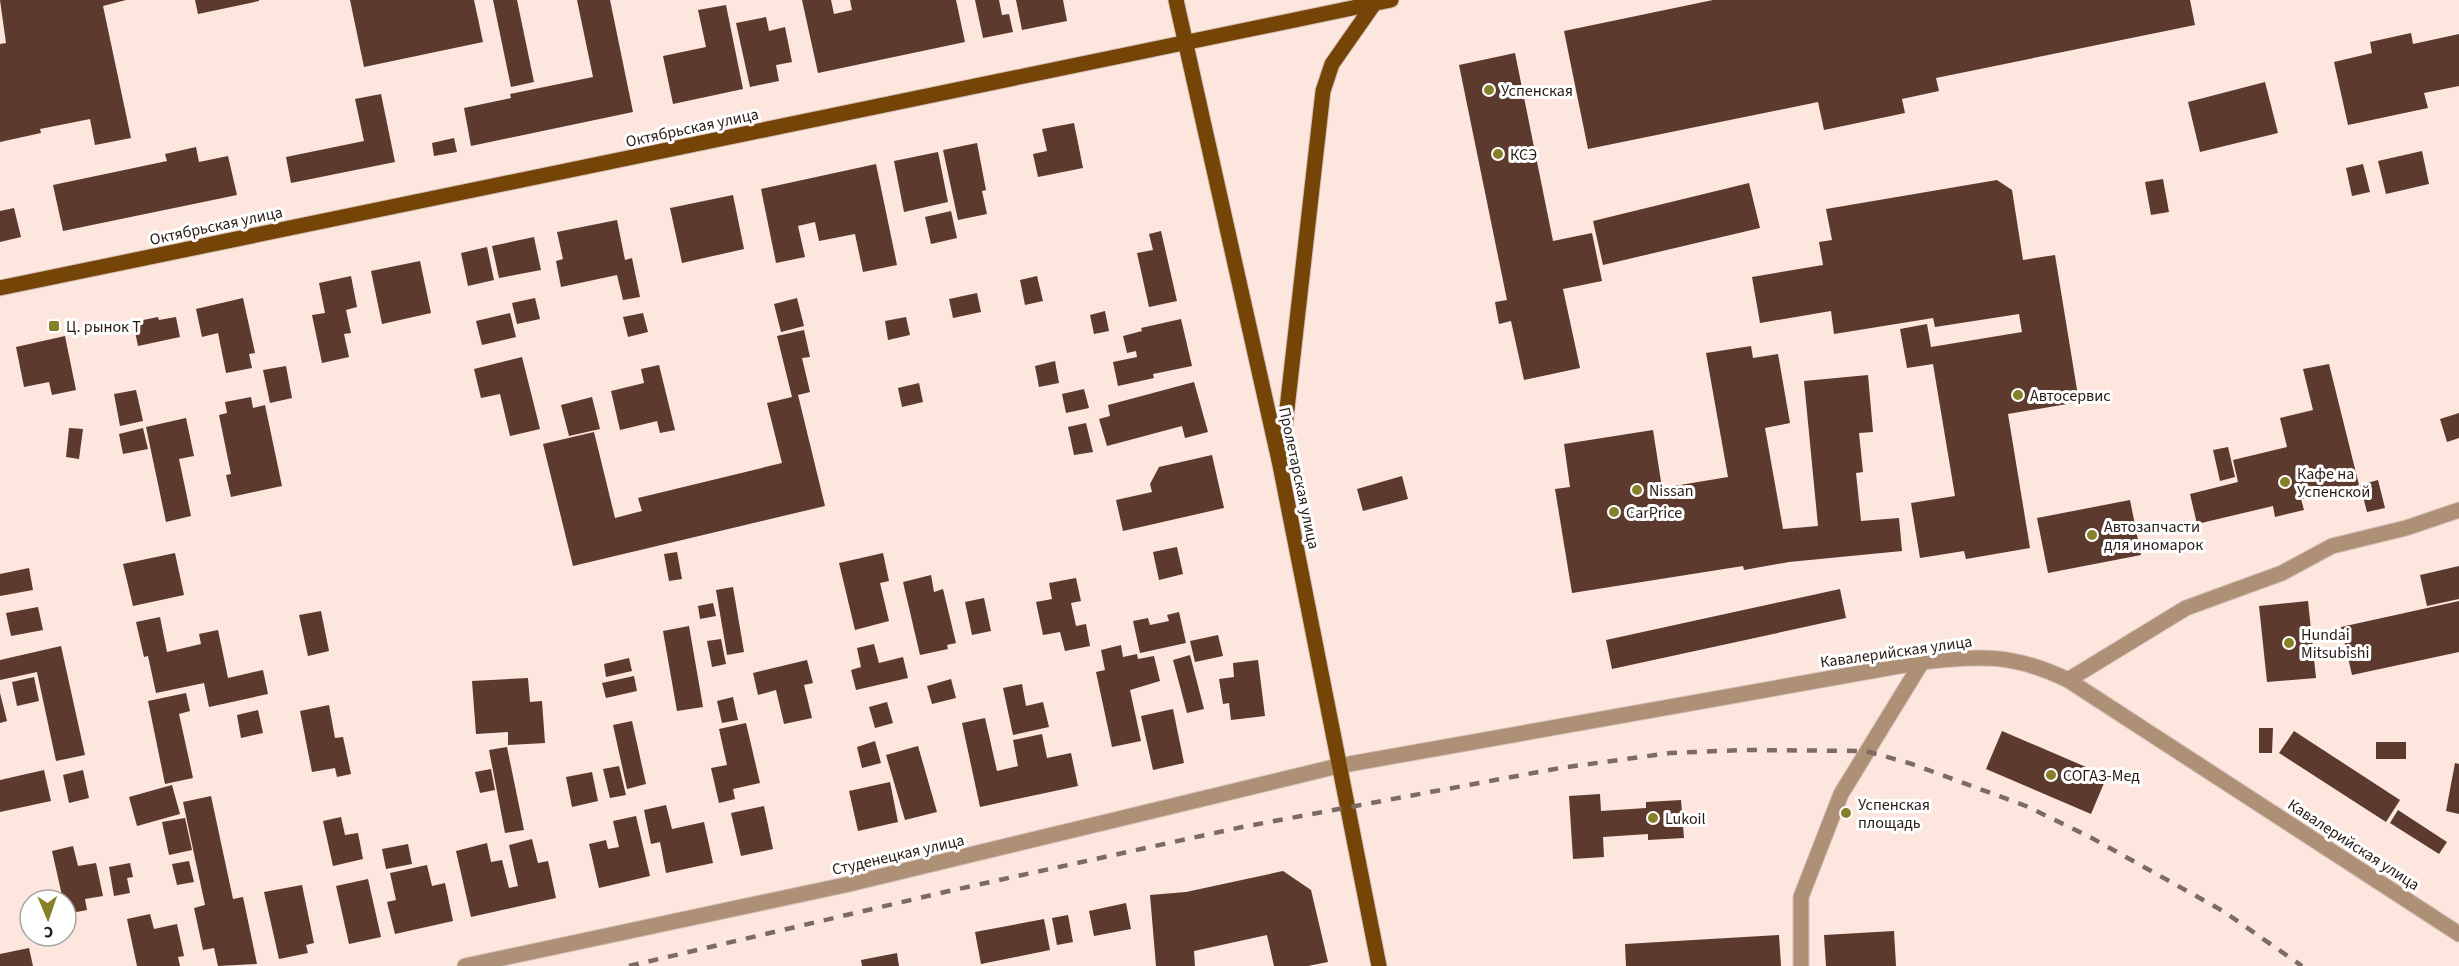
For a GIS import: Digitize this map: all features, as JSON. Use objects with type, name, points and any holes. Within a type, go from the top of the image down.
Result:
[{"type":"main road","name":"Пролетарская улица","points":[[1176,0],[1280,465],[1379,966]]},
{"type":"main road","name":"Октябрьская улица","points":[[0,288],[1391,0]]},
{"type":"main road","points":[[1280,465],[1323,91],[1332,64],[1374,4]]},
{"type":"street","points":[[2068,680],[2186,608],[2282,573],[2332,546],[2406,528],[2459,510]]},
{"type":"street","name":"Кавалерийская улица","points":[[1338,766],[1922,662],[1988,656],[2039,666],[2068,680],[2459,934]]},
{"type":"street","points":[[1801,966],[1802,897],[1841,794],[1922,662]]},
{"type":"street","name":"Студенецкая улица","points":[[465,966],[845,885],[1338,766]]},
{"type":"building","points":[[0,0],[126,0],[103,6],[131,138],[95,145],[90,119],[40,129],[41,133],[0,142],[0,44],[6,43]]},
{"type":"building","points":[[195,0],[259,0],[259,1],[198,14]]},
{"type":"building","points":[[350,0],[474,0],[483,42],[364,67]]},
{"type":"building","points":[[493,0],[517,0],[534,82],[511,87]]},
{"type":"building","points":[[577,0],[610,0],[633,112],[471,146],[464,108],[511,98],[510,94],[593,77]]},
{"type":"building","points":[[802,0],[831,0],[834,14],[852,10],[850,0],[956,0],[965,42],[818,73]]},
{"type":"building","points":[[975,0],[999,0],[1002,15],[1009,14],[1013,32],[983,38]]},
{"type":"building","points":[[1016,0],[1063,0],[1067,21],[1022,30]]},
{"type":"building","points":[[1713,0],[2190,0],[2195,25],[1936,78],[1939,91],[1902,99],[1905,113],[1824,130],[1818,102],[1588,149],[1564,31]]},
{"type":"building","points":[[726,5],[743,89],[673,104],[663,56],[706,47],[698,10]]},
{"type":"building","points":[[766,17],[769,31],[785,27],[792,62],[776,65],[779,81],[750,87],[736,23]]},
{"type":"building","points":[[2411,33],[2413,44],[2459,34],[2459,86],[2424,93],[2428,108],[2348,125],[2334,62],[2372,53],[2370,42]]},
{"type":"building","points":[[1515,53],[1553,241],[1592,233],[1602,281],[1563,289],[1580,368],[1524,380],[1511,321],[1499,324],[1495,302],[1507,300],[1459,65]]},
{"type":"building","points":[[2265,82],[2278,133],[2200,152],[2188,102]]},
{"type":"building","points":[[381,94],[395,162],[291,183],[286,157],[364,141],[355,99]]},
{"type":"building","points":[[1074,123],[1083,168],[1038,177],[1033,154],[1047,151],[1042,129]]},
{"type":"building","points":[[454,138],[457,152],[434,156],[432,143]]},
{"type":"building","points":[[977,143],[986,190],[982,191],[987,214],[958,220],[943,150]]},
{"type":"building","points":[[196,147],[199,162],[228,156],[237,195],[63,231],[53,185],[167,161],[165,154]]},
{"type":"building","points":[[2422,151],[2429,184],[2386,194],[2378,161]]},
{"type":"building","points":[[938,152],[948,202],[904,212],[894,161]]},
{"type":"building","points":[[876,164],[897,265],[863,272],[855,234],[819,241],[815,222],[798,226],[805,257],[776,263],[761,189]]},
{"type":"building","points":[[2363,164],[2370,192],[2352,196],[2346,168]]},
{"type":"building","points":[[2163,179],[2169,212],[2151,215],[2145,182]]},
{"type":"building","points":[[1997,180],[2012,190],[2023,260],[2055,255],[2079,402],[2008,414],[2030,548],[1966,559],[1964,551],[1920,558],[1911,503],[1955,496],[1933,364],[1907,368],[1900,329],[1927,324],[1931,347],[2022,332],[2019,314],[1935,327],[1933,318],[1834,334],[1831,311],[1760,323],[1752,277],[1823,265],[1819,242],[1832,240],[1826,209]]},
{"type":"building","points":[[1749,183],[1760,228],[1603,265],[1593,221]]},
{"type":"building","points":[[733,195],[744,249],[682,263],[670,208]]},
{"type":"building","points":[[14,208],[21,237],[0,242],[0,211]]},
{"type":"building","points":[[951,211],[957,238],[931,244],[925,217]]},
{"type":"building","points":[[617,220],[625,260],[632,258],[640,297],[623,300],[617,275],[561,287],[556,261],[563,259],[557,232]]},
{"type":"building","points":[[1161,231],[1177,301],[1149,307],[1137,253],[1153,250],[1149,234]]},
{"type":"building","points":[[534,237],[541,270],[499,278],[492,246]]},
{"type":"building","points":[[487,247],[494,280],[468,286],[461,253]]},
{"type":"building","points":[[420,261],[431,313],[382,324],[371,271]]},
{"type":"building","points":[[351,276],[357,307],[346,310],[351,333],[344,334],[349,357],[322,363],[312,315],[325,313],[319,283]]},
{"type":"building","points":[[1037,276],[1043,301],[1025,305],[1020,280]]},
{"type":"building","points":[[977,293],[981,312],[953,318],[949,299]]},
{"type":"building","points":[[243,298],[255,353],[249,354],[252,368],[226,373],[218,333],[202,337],[196,309]]},
{"type":"building","points":[[535,298],[540,319],[517,324],[512,303]]},
{"type":"building","points":[[797,298],[804,326],[781,332],[774,304]]},
{"type":"building","points":[[1105,311],[1109,331],[1094,334],[1090,315]]},
{"type":"building","points":[[510,313],[516,337],[482,345],[476,321]]},
{"type":"building","points":[[643,313],[648,332],[628,337],[623,317]]},
{"type":"building","points":[[158,317],[159,320],[176,317],[180,337],[138,346],[133,322]]},
{"type":"building","points":[[906,317],[910,335],[888,340],[885,321]]},
{"type":"building","points":[[1181,319],[1192,366],[1153,374],[1154,378],[1118,386],[1113,362],[1137,357],[1136,351],[1127,353],[1123,336],[1142,331],[1141,328]]},
{"type":"building","points":[[804,330],[810,357],[802,358],[810,392],[798,395],[825,506],[573,566],[543,444],[594,432],[615,518],[642,511],[638,498],[782,463],[767,403],[792,397],[777,336]]},
{"type":"building","points":[[65,336],[76,390],[52,395],[49,382],[24,387],[16,347]]},
{"type":"building","points":[[1751,346],[1753,358],[1778,354],[1790,423],[1765,428],[1783,529],[1818,526],[1804,381],[1868,375],[1873,432],[1859,433],[1863,472],[1856,473],[1861,521],[1899,518],[1902,551],[1789,562],[1744,570],[1743,566],[1572,593],[1555,489],[1570,487],[1564,444],[1653,430],[1662,488],[1728,477],[1706,353]]},
{"type":"building","points":[[522,357],[540,429],[510,436],[500,394],[481,398],[474,369]]},
{"type":"building","points":[[1055,361],[1059,383],[1039,387],[1035,366]]},
{"type":"building","points":[[2329,364],[2359,485],[2301,499],[2304,510],[2275,517],[2273,506],[2197,524],[2190,494],[2238,482],[2233,460],[2287,447],[2280,418],[2313,410],[2303,369]]},
{"type":"building","points":[[659,365],[675,430],[660,433],[657,421],[620,430],[611,391],[644,383],[641,369]]},
{"type":"building","points":[[286,366],[292,398],[270,403],[263,370]]},
{"type":"building","points":[[1194,382],[1208,432],[1185,438],[1182,426],[1107,446],[1099,419],[1110,416],[1108,405]]},
{"type":"building","points":[[919,383],[923,402],[902,407],[898,388]]},
{"type":"building","points":[[1084,389],[1089,408],[1066,413],[1062,394]]},
{"type":"building","points":[[136,390],[143,421],[120,426],[114,394]]},
{"type":"building","points":[[251,397],[253,408],[265,405],[282,486],[231,497],[226,475],[231,474],[219,415],[227,413],[225,402]]},
{"type":"building","points":[[592,397],[600,429],[569,436],[561,405]]},
{"type":"building","points":[[2459,413],[2459,438],[2447,442],[2440,419]]},
{"type":"building","points":[[186,418],[194,456],[179,459],[191,516],[166,522],[146,427]]},
{"type":"building","points":[[1086,423],[1093,452],[1074,455],[1068,427]]},
{"type":"building","points":[[69,428],[83,429],[79,459],[66,457]]},
{"type":"building","points":[[143,428],[148,449],[123,454],[119,434]]},
{"type":"building","points":[[2228,447],[2235,477],[2220,481],[2213,450]]},
{"type":"building","points":[[1212,455],[1224,508],[1123,531],[1116,500],[1152,492],[1150,484],[1159,467]]},
{"type":"building","points":[[1402,476],[1408,499],[1363,511],[1357,489]]},
{"type":"building","points":[[2378,480],[2385,508],[2367,512],[2360,485]]},
{"type":"building","points":[[2130,500],[2141,555],[2048,573],[2037,518]]},
{"type":"building","points":[[1177,547],[1183,574],[1159,580],[1153,552]]},
{"type":"building","points":[[677,552],[682,579],[669,581],[664,554]]},
{"type":"building","points":[[175,553],[184,595],[133,606],[123,564]]},
{"type":"building","points":[[883,553],[889,581],[880,583],[889,621],[855,630],[839,563]]},
{"type":"building","points":[[2459,566],[2459,599],[2427,606],[2420,575]]},
{"type":"building","points":[[29,568],[33,590],[0,596],[0,574]]},
{"type":"building","points":[[931,575],[934,592],[943,589],[956,643],[947,645],[948,649],[920,655],[903,582]]},
{"type":"building","points":[[1076,578],[1081,601],[1071,603],[1076,626],[1086,624],[1090,646],[1065,651],[1060,632],[1043,635],[1036,602],[1052,599],[1049,583]]},
{"type":"building","points":[[733,587],[744,652],[727,655],[716,590]]},
{"type":"building","points":[[1840,589],[1846,618],[1612,669],[1606,640]]},
{"type":"building","points":[[984,598],[991,631],[972,635],[965,602]]},
{"type":"building","points":[[2308,601],[2316,678],[2267,682],[2259,606]]},
{"type":"building","points":[[2459,601],[2459,652],[2352,675],[2341,627]]},
{"type":"building","points":[[713,603],[716,616],[700,619],[698,606]]},
{"type":"building","points":[[38,607],[43,630],[11,636],[6,613]]},
{"type":"building","points":[[321,611],[329,651],[308,656],[299,615]]},
{"type":"building","points":[[1179,612],[1186,643],[1140,653],[1133,621],[1148,618],[1150,625],[1169,621],[1167,615]]},
{"type":"building","points":[[160,617],[167,652],[201,644],[199,634],[218,630],[228,678],[263,670],[268,694],[209,707],[204,683],[156,693],[148,656],[144,657],[136,622]]},
{"type":"building","points":[[689,626],[703,707],[677,711],[663,631]]},
{"type":"building","points":[[1218,635],[1223,656],[1195,662],[1190,641]]},
{"type":"building","points":[[721,639],[726,664],[712,667],[707,641]]},
{"type":"building","points":[[874,644],[879,663],[903,657],[908,678],[856,690],[851,670],[861,667],[857,648]]},
{"type":"building","points":[[1121,645],[1123,657],[1137,654],[1138,659],[1154,656],[1160,681],[1130,690],[1141,741],[1112,747],[1096,672],[1105,670],[1101,650]]},
{"type":"building","points":[[61,646],[85,755],[56,761],[37,672],[0,680],[0,660]]},
{"type":"building","points":[[1190,655],[1204,709],[1187,713],[1173,660]]},
{"type":"building","points":[[629,658],[632,671],[606,677],[604,664]]},
{"type":"building","points":[[807,660],[813,683],[804,685],[812,718],[784,724],[776,690],[758,695],[753,673]]},
{"type":"building","points":[[1258,660],[1265,716],[1231,720],[1229,703],[1223,704],[1219,679],[1234,677],[1233,663]]},
{"type":"building","points":[[634,676],[637,691],[606,698],[602,683]]},
{"type":"building","points":[[34,677],[39,701],[17,706],[12,682]]},
{"type":"building","points":[[528,678],[530,702],[542,701],[545,743],[508,745],[508,732],[476,734],[472,681]]},
{"type":"building","points":[[951,679],[956,698],[932,704],[927,686]]},
{"type":"building","points":[[1022,684],[1026,706],[1043,702],[1049,727],[1013,735],[1003,688]]},
{"type":"building","points":[[0,693],[7,721],[0,723]]},
{"type":"building","points":[[186,693],[190,711],[179,714],[193,778],[165,784],[148,701]]},
{"type":"building","points":[[733,697],[738,720],[722,723],[717,701]]},
{"type":"building","points":[[887,702],[893,723],[875,728],[869,707]]},
{"type":"building","points":[[329,705],[335,738],[343,737],[351,774],[337,777],[335,768],[312,772],[300,711]]},
{"type":"building","points":[[1173,709],[1184,763],[1153,770],[1141,716]]},
{"type":"building","points":[[258,710],[263,733],[241,738],[237,715]]},
{"type":"building","points":[[985,718],[997,771],[1018,766],[1013,740],[1042,734],[1047,758],[1071,753],[1078,786],[980,807],[962,723]]},
{"type":"building","points":[[632,721],[646,784],[627,789],[613,725]]},
{"type":"building","points":[[746,723],[760,783],[733,789],[735,799],[719,803],[711,768],[727,765],[719,729]]},
{"type":"building","points":[[2259,728],[2273,728],[2272,753],[2259,753]]},
{"type":"building","points":[[2002,731],[2107,776],[2091,814],[1986,769]]},
{"type":"building","points":[[2294,731],[2400,800],[2386,822],[2279,753]]},
{"type":"building","points":[[875,741],[881,763],[862,768],[857,747]]},
{"type":"building","points":[[2376,742],[2406,742],[2406,759],[2376,759]]},
{"type":"building","points":[[918,746],[937,812],[905,820],[886,755]]},
{"type":"building","points":[[507,747],[524,830],[505,833],[489,750]]},
{"type":"building","points":[[2455,763],[2459,764],[2459,814],[2446,811]]},
{"type":"building","points":[[619,766],[626,795],[610,798],[603,769]]},
{"type":"building","points":[[491,769],[495,790],[480,793],[475,772]]},
{"type":"building","points":[[44,770],[51,801],[0,812],[0,780]]},
{"type":"building","points":[[83,770],[89,798],[69,803],[63,775]]},
{"type":"building","points":[[592,772],[598,801],[572,807],[566,777]]},
{"type":"building","points":[[890,782],[898,822],[858,831],[849,791]]},
{"type":"building","points":[[172,785],[180,814],[137,826],[129,797]]},
{"type":"building","points":[[1600,794],[1601,811],[1646,808],[1646,802],[1681,800],[1684,838],[1648,840],[1648,834],[1603,837],[1604,857],[1573,859],[1569,796]]},
{"type":"building","points":[[211,796],[233,899],[243,897],[257,964],[218,966],[214,948],[203,950],[194,908],[205,905],[183,802]]},
{"type":"building","points":[[666,805],[672,829],[704,822],[713,863],[666,873],[660,842],[651,844],[644,810]]},
{"type":"building","points":[[764,806],[773,849],[741,856],[731,813]]},
{"type":"building","points":[[2398,810],[2447,842],[2439,854],[2390,823]]},
{"type":"building","points":[[636,816],[650,876],[599,888],[589,844],[606,840],[608,849],[619,847],[613,821]]},
{"type":"building","points":[[341,817],[345,835],[358,833],[363,859],[333,866],[323,821]]},
{"type":"building","points":[[185,818],[192,850],[169,855],[162,822]]},
{"type":"building","points":[[532,839],[538,863],[548,861],[556,898],[471,917],[456,851],[487,843],[491,862],[502,860],[509,888],[518,886],[509,845]]},
{"type":"building","points":[[408,844],[412,864],[386,869],[382,849]]},
{"type":"building","points":[[73,846],[78,866],[96,863],[103,896],[85,899],[87,910],[78,912],[78,888],[60,888],[52,851]]},
{"type":"building","points":[[189,861],[194,882],[177,885],[172,864]]},
{"type":"building","points":[[130,863],[133,877],[127,878],[130,893],[114,896],[109,867]]},
{"type":"building","points":[[427,865],[432,886],[445,883],[453,921],[395,934],[387,902],[396,900],[390,873]]},
{"type":"building","points":[[1283,871],[1311,890],[1328,962],[1308,966],[1274,966],[1267,935],[1194,951],[1195,966],[1156,966],[1150,895],[1186,892]]},
{"type":"building","points":[[368,879],[381,937],[349,944],[336,886]]},
{"type":"building","points":[[302,885],[314,943],[306,945],[308,953],[279,959],[264,892]]},
{"type":"building","points":[[1126,903],[1131,929],[1094,936],[1089,911]]},
{"type":"building","points":[[150,914],[154,929],[177,924],[184,956],[178,957],[180,966],[137,966],[127,919]]},
{"type":"building","points":[[1068,915],[1073,942],[1057,945],[1052,918]]},
{"type":"building","points":[[1044,919],[1050,950],[981,964],[975,932]]},
{"type":"building","points":[[1894,931],[1896,966],[1826,966],[1824,935]]},
{"type":"building","points":[[1779,935],[1781,966],[1626,966],[1625,944]]},
{"type":"building","points":[[29,948],[33,966],[0,966],[0,954]]},
{"type":"building","points":[[897,953],[899,966],[862,966],[861,960]]},
{"type":"railway","points":[[629,966],[949,891],[1242,827],[1560,768],[1670,753],[1743,750],[1866,751],[1912,764],[2026,806],[2090,837],[2223,911],[2302,966]]},
{"type":"place","name":"Успенская","points":[[1489,90]]},
{"type":"place","name":"КСЭ","points":[[1498,154]]},
{"type":"place","name":"Ц. рынок Т","points":[[54,326]]},
{"type":"place","name":"Автосервис","points":[[2018,395]]},
{"type":"place","name":"Кафе на Успенской","points":[[2285,482]]},
{"type":"place","name":"Nissan","points":[[1637,490]]},
{"type":"place","name":"CarPrice","points":[[1614,512]]},
{"type":"place","name":"Автозапчасти для иномарок","points":[[2092,535]]},
{"type":"place","name":"Hundai Mitsubishi","points":[[2289,643]]},
{"type":"place","name":"СОГАЗ-Мед","points":[[2051,775]]},
{"type":"place","name":"Успенская площадь","points":[[1846,813]]},
{"type":"place","name":"Lukoil","points":[[1653,818]]}]
